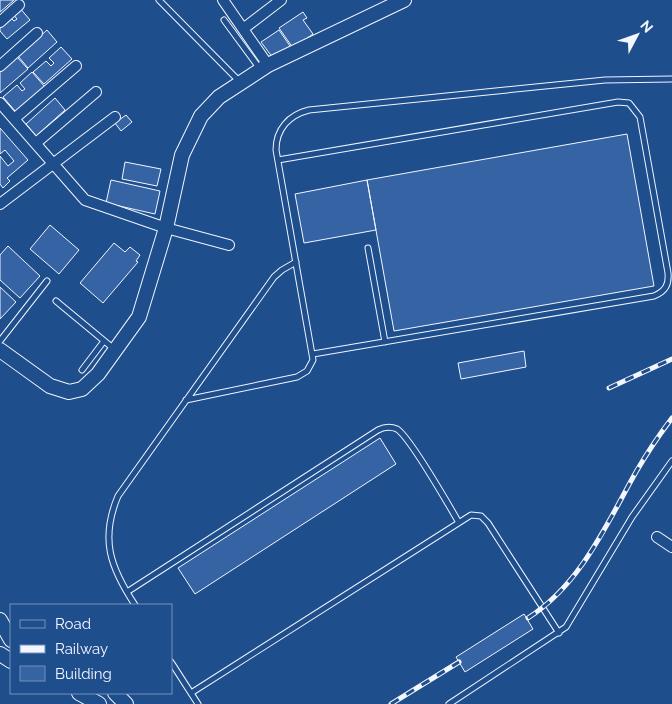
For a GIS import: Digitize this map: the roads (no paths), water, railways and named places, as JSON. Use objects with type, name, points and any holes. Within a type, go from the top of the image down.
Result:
[{"type":"street","points":[[223,0],[243,29],[264,67]]},
{"type":"street","points":[[243,29],[281,0]]},
{"type":"street","points":[[0,350],[50,386],[69,392],[82,388],[98,374],[139,317],[166,228],[182,155],[201,116],[219,97],[264,67],[404,0]]},
{"type":"street","points":[[0,22],[19,5]]},
{"type":"street","points":[[0,66],[38,33]]},
{"type":"street","points":[[14,118],[76,66]]},
{"type":"street","points":[[36,143],[96,92]]},
{"type":"street","points":[[0,103],[85,200],[166,228],[229,245]]},
{"type":"street","points":[[0,204],[115,117]]},
{"type":"street","points":[[657,537],[672,547]]},
{"type":"street","points":[[0,620],[10,638]]},
{"type":"street","points":[[81,694],[99,704]]},
{"type":"street","points":[[116,694],[126,704]]},
{"type":"lane","points":[[160,0],[241,82]]},
{"type":"lane","points":[[224,20],[264,67]]},
{"type":"lane","points":[[186,400],[297,377],[310,366],[313,354],[276,143],[282,127],[294,116],[310,110],[605,80],[672,79]]},
{"type":"lane","points":[[278,160],[618,102],[630,103],[638,111],[668,273],[668,282],[662,292],[654,296],[313,354]]},
{"type":"lane","points":[[368,248],[385,342]]},
{"type":"lane","points":[[134,604],[126,592],[109,550],[111,514],[118,496],[274,277],[296,262]]},
{"type":"lane","points":[[0,341],[47,281]]},
{"type":"lane","points":[[56,301],[116,351]]},
{"type":"lane","points":[[82,370],[104,341]]},
{"type":"lane","points":[[126,592],[385,427],[396,429],[404,436],[458,522]]},
{"type":"lane","points":[[449,704],[559,633],[568,624],[632,517],[672,461]]},
{"type":"lane","points":[[191,693],[470,515],[483,517],[559,633]]},
{"type":"lane","points":[[172,664],[198,704]]},
{"type":"railway","points":[[609,388],[672,359]]},
{"type":"railway","points":[[528,618],[547,604],[578,571],[603,533],[644,458],[672,418]]},
{"type":"railway","points":[[391,704],[459,662]]}]
